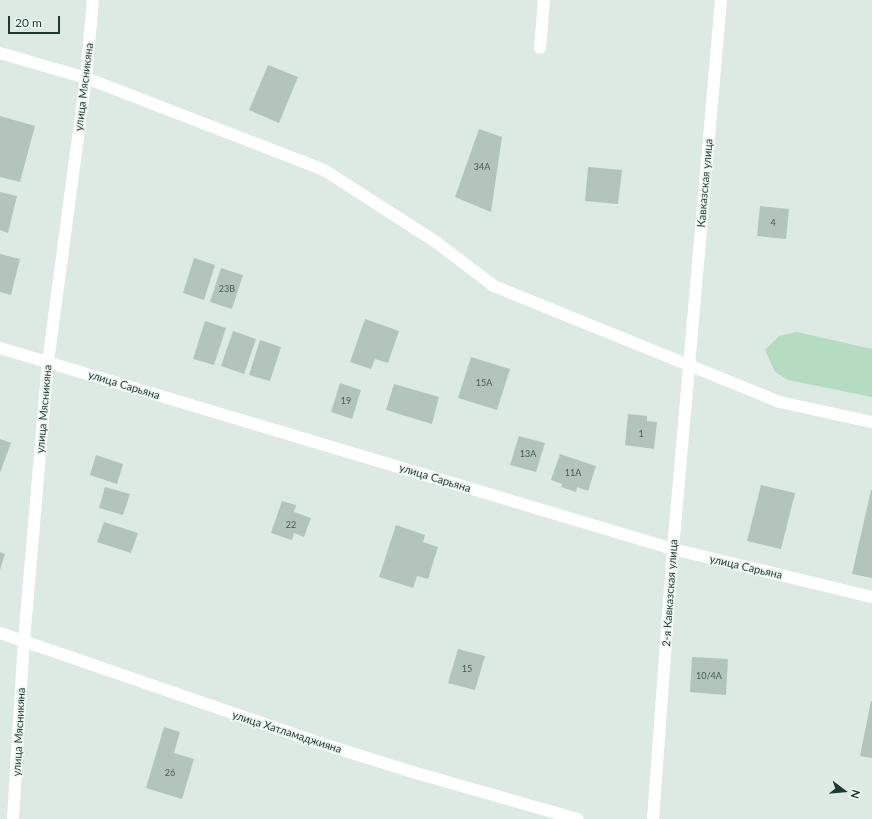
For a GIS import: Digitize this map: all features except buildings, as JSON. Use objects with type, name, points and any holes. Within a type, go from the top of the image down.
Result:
[{"type":"street","name":"улица Мясникяна","points":[[13,819],[24,641],[48,362],[86,78],[93,0]]},
{"type":"street","points":[[540,48],[544,0]]},
{"type":"street","name":"Кавказская улица","points":[[688,366],[721,0]]},
{"type":"street","points":[[0,53],[86,78],[324,170],[436,242],[494,286],[688,366],[780,402],[872,422]]},
{"type":"street","name":"улица Сарьяна","points":[[0,348],[673,549],[872,597]]},
{"type":"street","name":"2-я Кавказская улица","points":[[653,819],[688,366]]},
{"type":"street","name":"улица Хатламаджияна","points":[[0,633],[320,743],[578,819]]},
{"type":"green space","points":[[797,332],[872,349],[872,397],[788,380],[775,372],[765,350],[779,336]]}]
